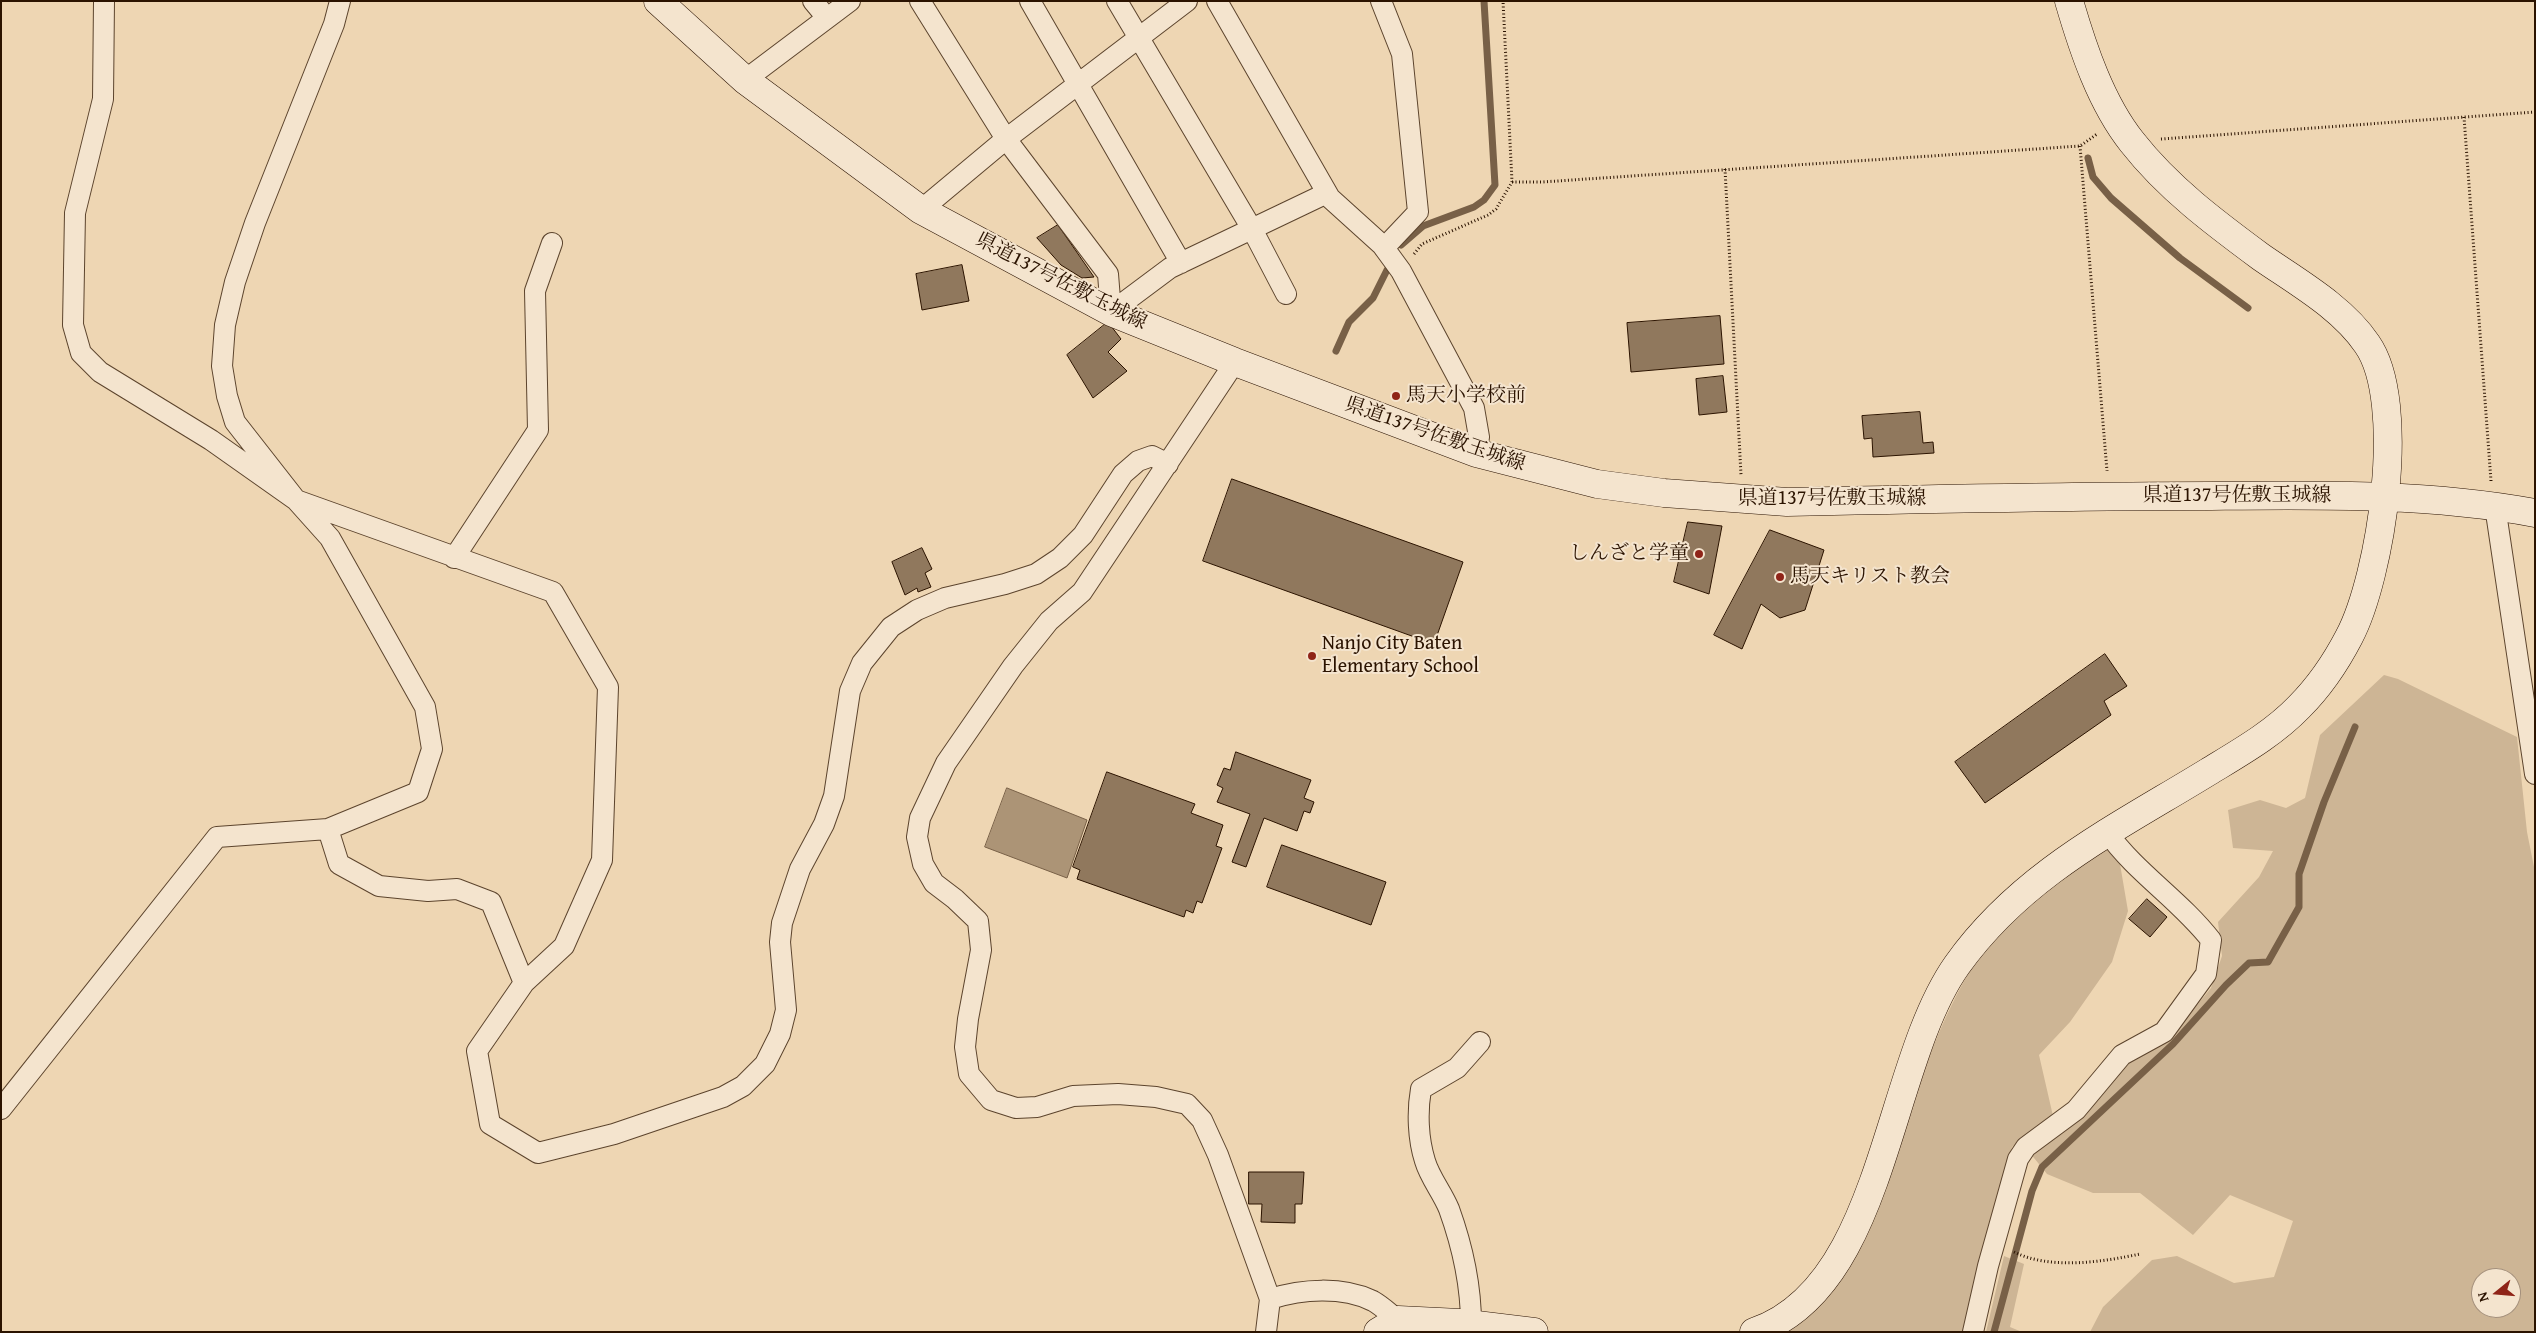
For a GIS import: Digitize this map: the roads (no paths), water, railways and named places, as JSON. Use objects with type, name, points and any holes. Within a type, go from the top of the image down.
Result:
[{"type":"main road","name":"県道137号佐敷玉城線","points":[[658,1],[745,80],[922,210],[1111,312],[1235,362],[1476,453],[1597,484],[1740,500],[1787,502],[2108,496],[2384,496],[2496,506],[2535,513]]},
{"type":"main road","points":[[1754,1332],[1787,1316],[1804,1302],[1834,1267],[1856,1228],[1909,1070],[1936,1004],[1953,971],[1973,944],[2041,876],[2107,832],[2260,740],[2298,708],[2323,679],[2350,635],[2362,606],[2373,567],[2384,496],[2389,432],[2383,385],[2370,347],[2347,319],[2245,245],[2168,183],[2131,141],[2100,86],[2069,1]]},
{"type":"main road","points":[[1388,1326],[1471,1324],[1534,1332]]},
{"type":"street","points":[[104,1],[103,99],[75,212],[73,325],[76,342],[88,362],[100,372],[211,440],[296,500],[553,592],[608,688],[602,860],[564,946],[524,983],[477,1052],[490,1124],[538,1153],[614,1134],[723,1096],[743,1086],[765,1064],[780,1034],[786,1010],[780,942],[782,923],[800,869],[824,824],[834,796],[850,691],[862,663],[891,627],[917,610],[945,598],[1005,584],[1036,574],[1060,558],[1083,535],[1123,474],[1138,461],[1152,456],[1168,464]]},
{"type":"street","points":[[1,1109],[217,838],[328,829],[418,792],[432,750],[424,707],[330,538],[296,500],[235,422],[227,396],[222,366],[224,325],[235,282],[255,223],[334,24],[340,1]]},
{"type":"street","points":[[814,1],[826,18]]},
{"type":"street","points":[[745,80],[850,1]]},
{"type":"street","points":[[920,1],[1006,139],[1108,274],[1111,312]]},
{"type":"street","points":[[1030,1],[1181,263]]},
{"type":"street","points":[[1117,1],[1252,229],[1286,294]]},
{"type":"street","points":[[922,210],[1006,139],[1140,39],[1187,1]]},
{"type":"street","points":[[1217,1],[1327,193],[1384,248],[1401,271],[1474,408],[1479,436],[1476,453]]},
{"type":"street","points":[[1381,1],[1402,54],[1418,212],[1384,248]]},
{"type":"street","points":[[1111,312],[1170,268],[1327,193]]},
{"type":"street","points":[[454,558],[538,430],[535,291],[552,243]]},
{"type":"street","points":[[1235,362],[1082,592],[1049,621],[1029,646],[946,763],[920,818],[917,837],[923,864],[934,883],[978,921],[980,950],[965,1047],[969,1074],[991,1100],[1016,1108],[1037,1107],[1073,1096],[1118,1094],[1156,1097],[1187,1104],[1202,1120],[1218,1155],[1270,1299],[1266,1332]]},
{"type":"street","points":[[2496,506],[2535,774]]},
{"type":"street","points":[[328,829],[340,864],[379,886],[428,891],[457,889],[490,902],[524,983]]},
{"type":"street","points":[[1974,1332],[1988,1266],[2018,1159],[2026,1147],[2076,1110],[2122,1055],[2164,1032],[2206,974],[2211,940],[2200,926],[2120,850],[2107,832]]},
{"type":"street","points":[[1471,1324],[1471,1306],[1460,1243],[1448,1206],[1425,1162],[1419,1127],[1419,1103],[1421,1089],[1457,1068],[1480,1042]]},
{"type":"street","points":[[1270,1299],[1299,1291],[1317,1290],[1355,1296],[1374,1302],[1388,1326]]},
{"type":"waterway","points":[[1401,245],[1423,226],[1474,207],[1484,200],[1495,185],[1484,1]]},
{"type":"waterway","points":[[2088,158],[2093,177],[2111,198],[2180,258],[2248,308]]},
{"type":"waterway","points":[[1336,351],[1349,322],[1373,298],[1387,270]]},
{"type":"waterway","points":[[1994,1332],[2032,1191],[2042,1167],[2173,1044],[2226,985],[2249,963],[2268,962],[2299,907],[2299,874],[2324,802],[2355,727]]},
{"type":"place","name":"馬天小学校前","points":[[1396,396]]},
{"type":"place","name":"しんざと学童","points":[[1699,554]]},
{"type":"place","name":"馬天キリスト教会","points":[[1780,577]]},
{"type":"place","name":"Nanjo City Baten Elementary School","points":[[1312,656]]}]
